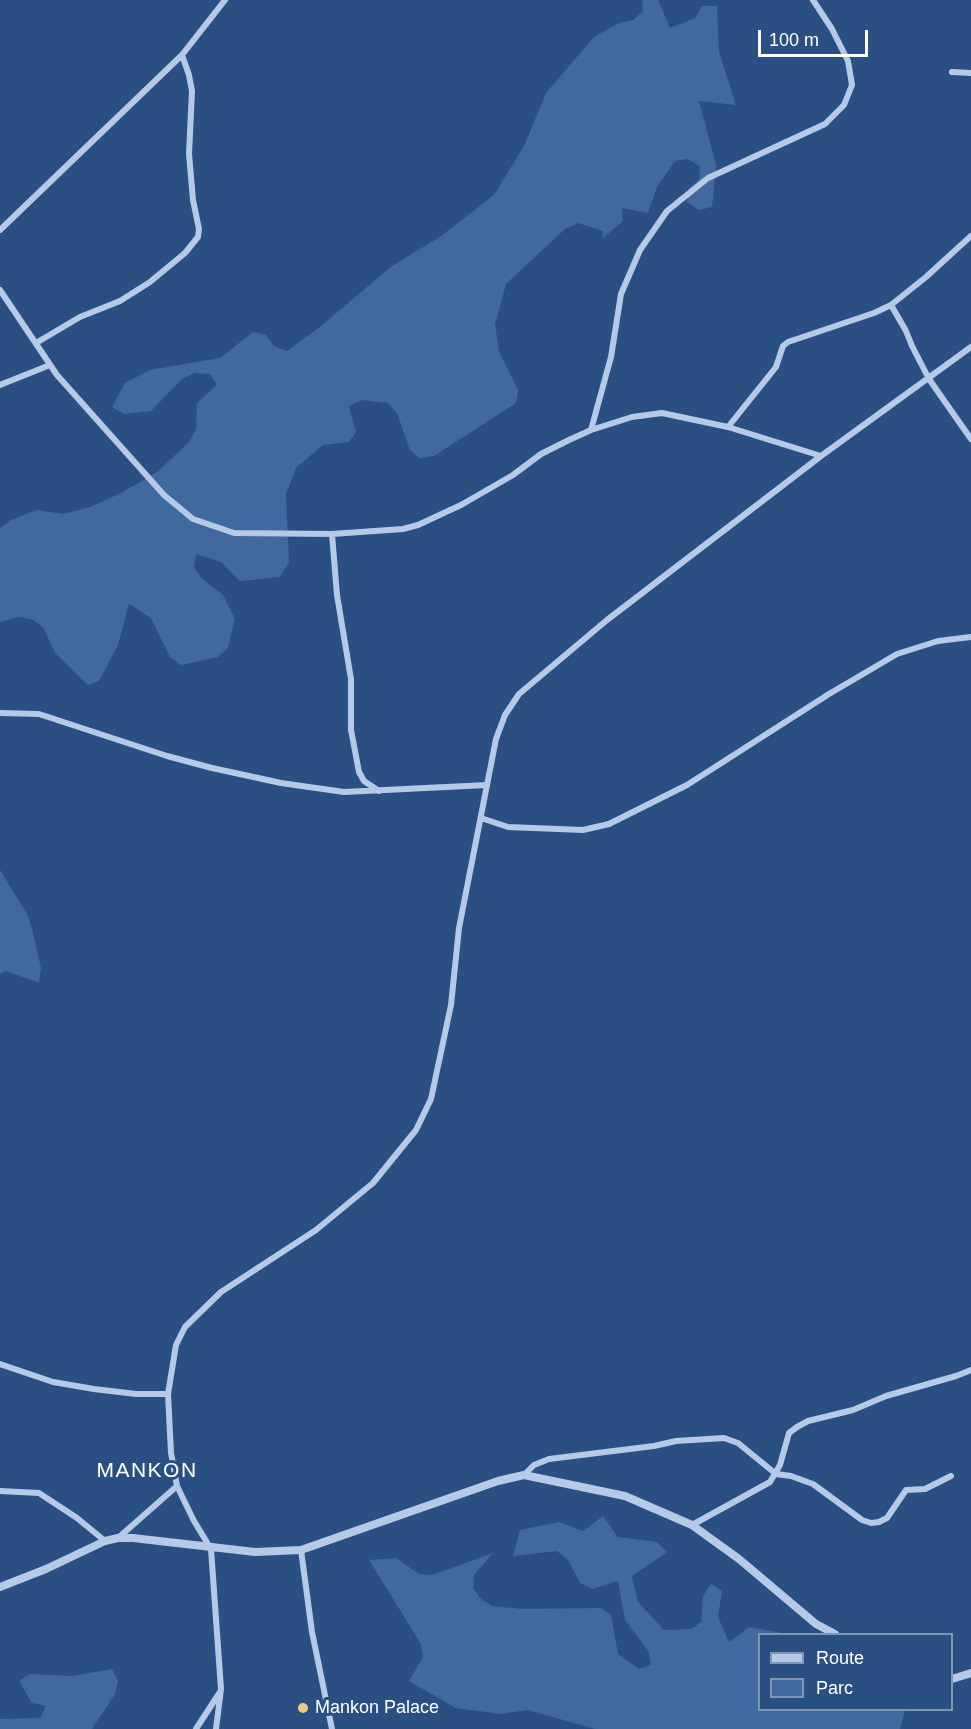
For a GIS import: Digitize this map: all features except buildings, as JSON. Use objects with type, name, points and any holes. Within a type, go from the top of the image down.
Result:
[{"type":"street","points":[[0,231],[182,55],[225,0]]},
{"type":"street","points":[[591,430],[611,357],[621,294],[640,250],[667,211],[708,178],[825,124],[844,105],[852,85],[848,61],[832,29],[813,0]]},
{"type":"street","points":[[36,343],[80,317],[120,301],[150,282],[185,253],[198,237],[199,229],[193,200],[189,154],[192,91],[182,55]]},
{"type":"street","points":[[952,72],[971,73]]},
{"type":"street","points":[[728,427],[776,368],[783,346],[788,342],[891,305],[971,236]]},
{"type":"street","points":[[0,291],[50,365],[164,495],[193,519],[234,533],[332,534],[403,529],[418,525],[460,505],[513,475],[541,453],[591,430],[632,417],[662,413],[728,427],[821,456]]},
{"type":"street","points":[[891,305],[929,379],[971,439]]},
{"type":"street","points":[[216,1729],[221,1689],[211,1549],[177,1486],[171,1453],[168,1394],[176,1345],[185,1327],[221,1292],[316,1230],[373,1183],[416,1130],[431,1099],[451,1005],[459,928],[487,785],[499,731],[505,715],[519,694],[608,620],[821,456],[971,347]]},
{"type":"street","points":[[0,385],[50,365]]},
{"type":"street","points":[[332,534],[337,595],[351,680],[351,730],[359,772],[364,780],[379,791]]},
{"type":"street","points":[[481,818],[508,827],[583,830],[609,824],[687,785],[829,694],[897,654],[938,641],[971,637]]},
{"type":"street","points":[[0,713],[39,714],[167,756],[281,783],[344,792],[487,785]]},
{"type":"street","points":[[0,1364],[52,1382],[136,1394],[168,1394]]},
{"type":"street","points":[[692,1525],[770,1482],[776,1474],[789,1433],[797,1427],[808,1421],[853,1410],[886,1395],[971,1370]]},
{"type":"street","points":[[524,1475],[534,1466],[549,1459],[654,1446],[676,1441],[723,1438],[738,1443],[776,1474],[791,1476],[813,1484],[862,1520],[871,1523],[887,1518],[906,1490],[925,1488],[951,1476]]},
{"type":"street","points":[[0,1588],[105,1541],[118,1538],[255,1552],[301,1550],[487,1484],[524,1475],[625,1496],[692,1525],[745,1563],[816,1624],[832,1633]]},
{"type":"street","points":[[118,1538],[177,1486]]},
{"type":"street","points":[[0,1491],[39,1493],[78,1518],[105,1541]]},
{"type":"street","points":[[301,1550],[312,1632],[332,1729]]},
{"type":"street","points":[[953,1678],[971,1673]]},
{"type":"street","points":[[196,1729],[221,1689]]},
{"type":"green space","points":[[642,0],[658,0],[670,28],[695,18],[702,6],[717,6],[719,52],[736,105],[699,101],[716,165],[712,207],[699,210],[687,202],[688,189],[699,180],[700,166],[687,159],[675,161],[657,187],[648,213],[622,208],[623,221],[602,239],[603,231],[578,223],[565,229],[506,284],[495,324],[499,352],[518,390],[516,403],[434,456],[420,458],[410,450],[397,413],[388,403],[362,400],[349,406],[356,432],[349,442],[323,445],[296,468],[286,494],[289,562],[280,577],[240,581],[221,562],[196,554],[194,567],[201,578],[223,595],[235,619],[228,648],[218,657],[181,665],[170,657],[151,618],[129,604],[118,645],[99,681],[88,685],[55,653],[43,627],[31,619],[18,617],[0,622],[0,528],[11,520],[37,510],[64,514],[90,507],[121,493],[157,472],[188,443],[196,430],[197,403],[217,385],[210,374],[195,373],[183,378],[151,411],[124,414],[112,407],[125,383],[150,370],[220,358],[253,332],[266,335],[274,346],[287,351],[321,326],[392,266],[441,236],[494,195],[524,146],[546,93],[594,37],[619,23],[633,20],[643,11]]},
{"type":"green space","points":[[0,870],[27,914],[32,928],[41,968],[39,983],[6,971],[0,974]]},
{"type":"green space","points":[[603,1516],[618,1537],[657,1542],[667,1552],[632,1576],[638,1602],[664,1630],[691,1629],[701,1622],[703,1596],[711,1584],[722,1591],[718,1617],[729,1642],[749,1627],[782,1633],[758,1633],[758,1711],[905,1711],[900,1729],[595,1729],[528,1710],[500,1714],[456,1708],[409,1681],[423,1657],[421,1644],[369,1560],[396,1558],[419,1574],[432,1575],[493,1553],[474,1575],[473,1588],[481,1599],[492,1606],[523,1609],[601,1608],[611,1615],[618,1654],[639,1669],[651,1665],[649,1652],[625,1620],[618,1581],[592,1589],[580,1583],[568,1560],[557,1551],[513,1556],[520,1530],[559,1522],[583,1531]]},
{"type":"green space","points":[[112,1669],[118,1681],[115,1694],[92,1729],[0,1729],[0,1719],[40,1718],[46,1706],[32,1703],[19,1681],[30,1674],[72,1676]]},
{"type":"place","name":"Mankon Palace","points":[[303,1708]]},
{"type":"district","name":"MANKON","points":[[147,1471]]}]
